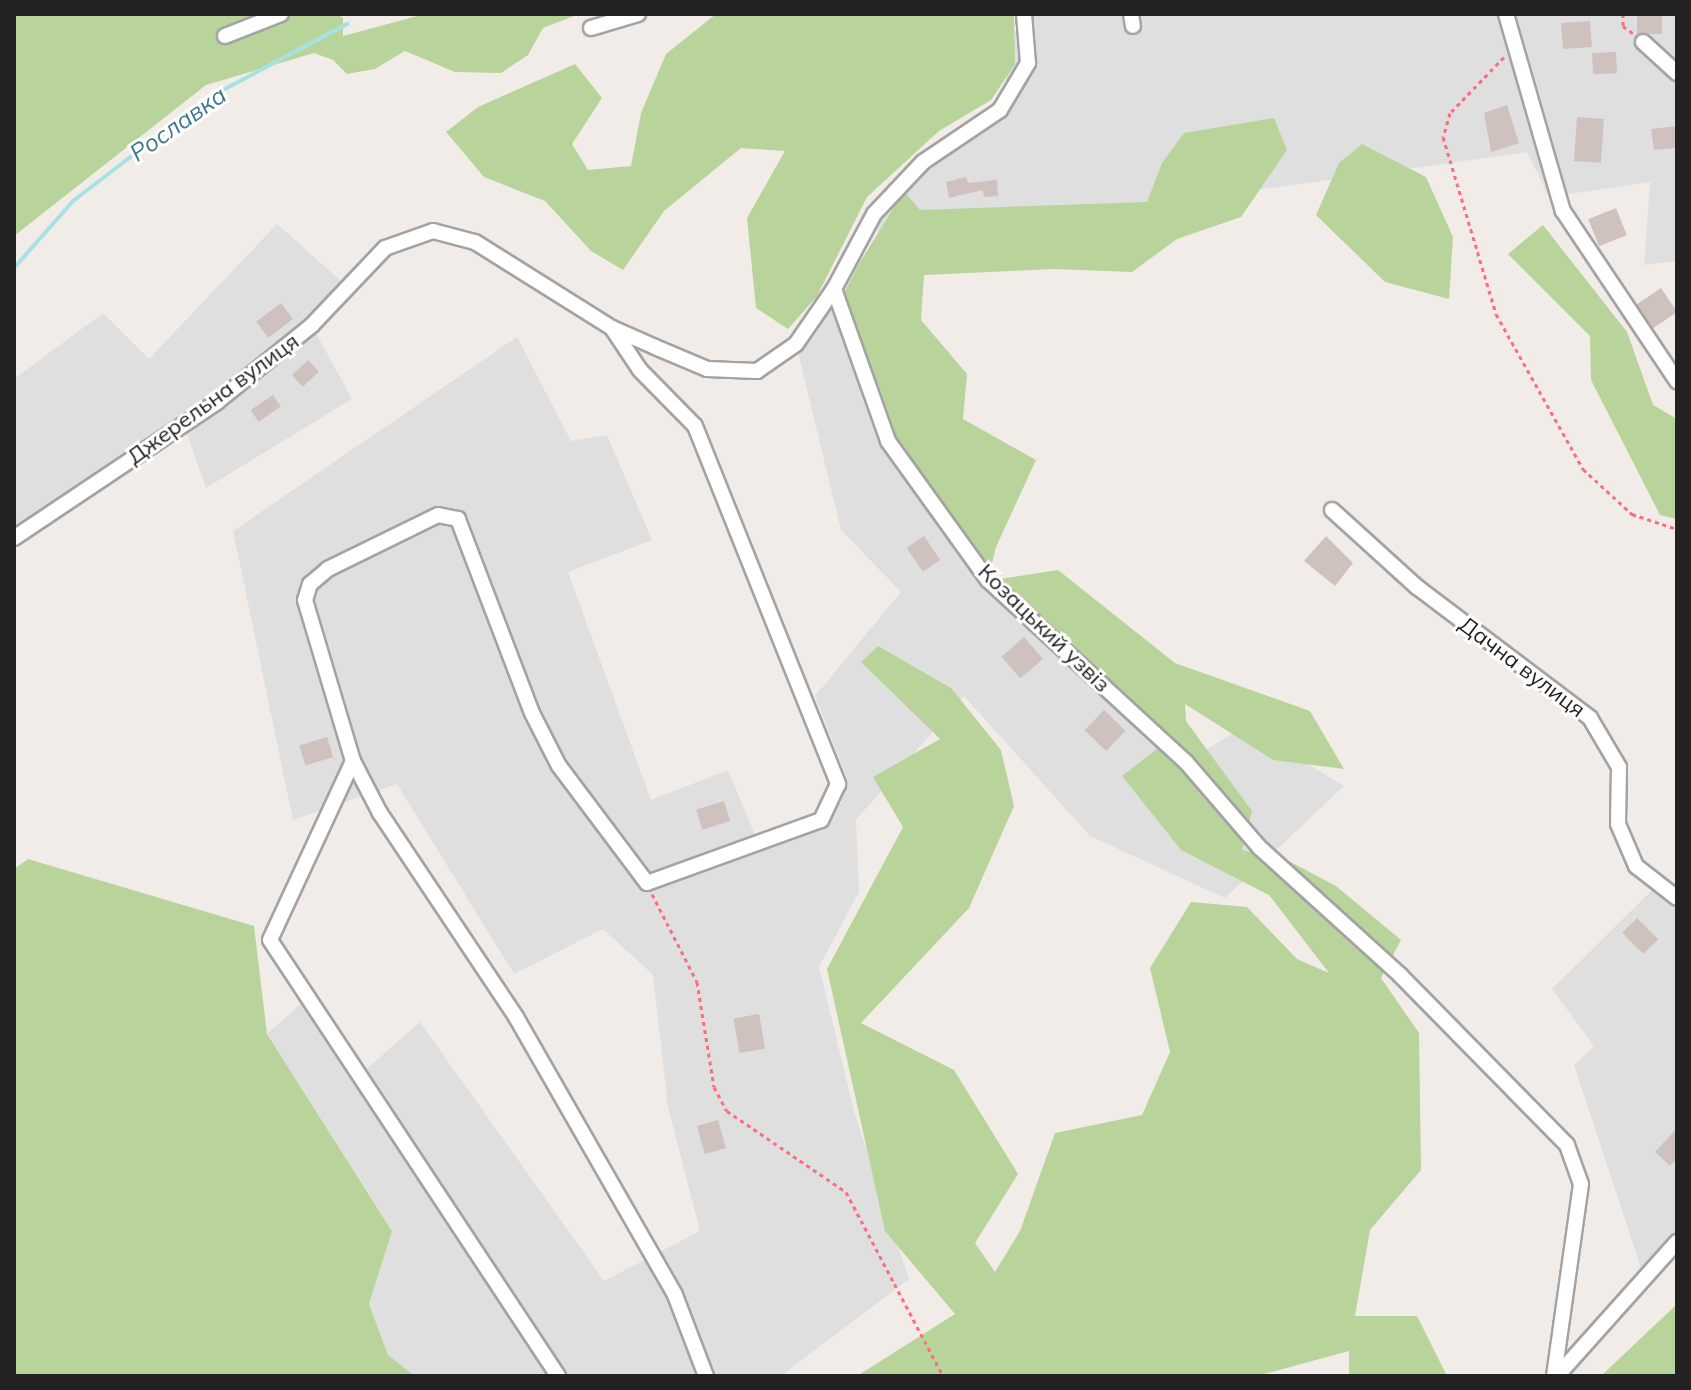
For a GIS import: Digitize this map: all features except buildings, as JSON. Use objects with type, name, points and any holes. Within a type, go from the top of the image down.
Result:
[{"type":"street","points":[[225,36],[281,14]]},
{"type":"street","points":[[591,28],[638,14]]},
{"type":"street","name":"Джерельна вулиця","points":[[14,538],[217,402],[312,325],[385,248],[433,231],[475,242],[612,328],[707,369],[757,371],[796,344],[834,289],[874,214],[923,162],[1000,110],[1028,63],[1024,14]]},
{"type":"street","points":[[1506,14],[1563,211],[1677,381]]},
{"type":"street","points":[[1643,42],[1677,73]]},
{"type":"street","name":"Козацький узвіз","points":[[834,289],[888,441],[988,580],[1186,762],[1260,848],[1400,975],[1567,1145],[1581,1184],[1555,1376]]},
{"type":"street","points":[[612,328],[640,370],[695,426],[838,784],[821,820],[647,883],[559,766],[532,713],[458,519],[438,515],[328,569],[310,584],[305,600],[353,761],[380,813],[516,1017],[675,1295],[706,1376]]},
{"type":"street","name":"Дачна вулиця","points":[[1332,510],[1417,587],[1590,718],[1619,767],[1618,824],[1636,866],[1677,898]]},
{"type":"street","points":[[353,761],[270,940],[558,1376]]},
{"type":"street","points":[[1555,1376],[1677,1242]]},
{"type":"path","points":[[1623,14],[1623,26],[1643,42]]},
{"type":"path","points":[[1515,46],[1450,113],[1443,137],[1496,314],[1583,469],[1632,514],[1677,529]]},
{"type":"path","points":[[647,883],[697,982],[714,1087],[727,1111],[846,1192],[943,1376]]},
{"type":"shaded area","points":[[1019,14],[1677,14],[1677,261],[1644,265],[1650,182],[1549,197],[1527,152],[880,243],[874,214],[923,162],[1000,110]]},
{"type":"shaded area","points":[[277,224],[348,287],[312,326],[352,399],[206,488],[184,425],[14,538],[14,379],[103,313],[149,359]]},
{"type":"shaded area","points":[[834,289],[988,580],[1186,762],[1245,726],[1344,786],[1225,898],[1090,836],[964,696],[856,820],[859,892],[819,967],[855,1115],[909,1279],[781,1376],[415,1376],[388,1355],[369,1304],[392,1230],[267,1034],[311,995],[363,1072],[420,1022],[604,1281],[700,1231],[668,1107],[653,975],[603,929],[514,974],[397,784],[293,820],[233,531],[517,337],[571,441],[607,435],[652,540],[568,572],[651,800],[728,770],[755,835],[841,803],[847,778],[815,696],[901,592],[841,530],[796,344]]},
{"type":"shaded area","points":[[1652,890],[1677,909],[1677,1246],[1645,1280],[1574,1065],[1594,1046],[1552,989]]},
{"type":"green space","points":[[14,14],[336,14],[343,18],[343,36],[425,14],[579,14],[543,28],[528,55],[501,73],[455,72],[405,51],[375,69],[347,74],[333,60],[314,53],[206,85],[14,236]]},
{"type":"green space","points":[[716,14],[1014,14],[1015,64],[991,100],[939,131],[867,197],[817,296],[788,329],[756,308],[747,218],[785,151],[741,148],[664,211],[623,270],[591,251],[545,201],[484,177],[446,132],[478,107],[575,64],[602,98],[572,144],[588,170],[631,166],[641,113],[666,54]]},
{"type":"green space","points":[[1274,118],[1287,150],[1241,217],[1177,239],[1132,272],[1054,269],[924,275],[921,320],[967,374],[963,419],[1036,460],[996,547],[988,580],[888,441],[840,301],[857,267],[904,191],[920,210],[1147,202],[1162,163],[1184,133]]},
{"type":"green space","points":[[1362,144],[1426,177],[1453,237],[1449,299],[1385,282],[1316,215],[1339,163]]},
{"type":"green space","points":[[1543,225],[1627,332],[1653,405],[1677,419],[1677,519],[1660,515],[1591,380],[1590,336],[1508,254]]},
{"type":"green space","points":[[1058,570],[1175,663],[1310,711],[1344,769],[1273,760],[1185,704],[1186,721],[1252,811],[1242,850],[1285,859],[1336,886],[1401,940],[1381,978],[1419,1033],[1421,1170],[1370,1230],[1355,1316],[1417,1316],[1447,1376],[1349,1376],[1349,1351],[1257,1376],[857,1376],[955,1314],[885,1231],[827,969],[903,827],[873,777],[940,739],[861,662],[878,646],[951,688],[1001,750],[1014,806],[969,908],[861,1023],[954,1070],[1018,1174],[975,1243],[995,1272],[1020,1231],[1055,1133],[1142,1115],[1170,1052],[1150,968],[1191,902],[1247,907],[1297,959],[1329,973],[1269,895],[1181,850],[1122,776],[1157,749],[1078,655],[1000,579]]},
{"type":"green space","points":[[28,859],[254,926],[267,1034],[392,1231],[369,1304],[388,1355],[415,1376],[14,1376],[14,869]]},
{"type":"green space","points":[[1677,1304],[1677,1376],[1601,1376]]},
{"type":"waterway","name":"Рославка","points":[[14,268],[73,201],[206,99],[347,24]]}]
